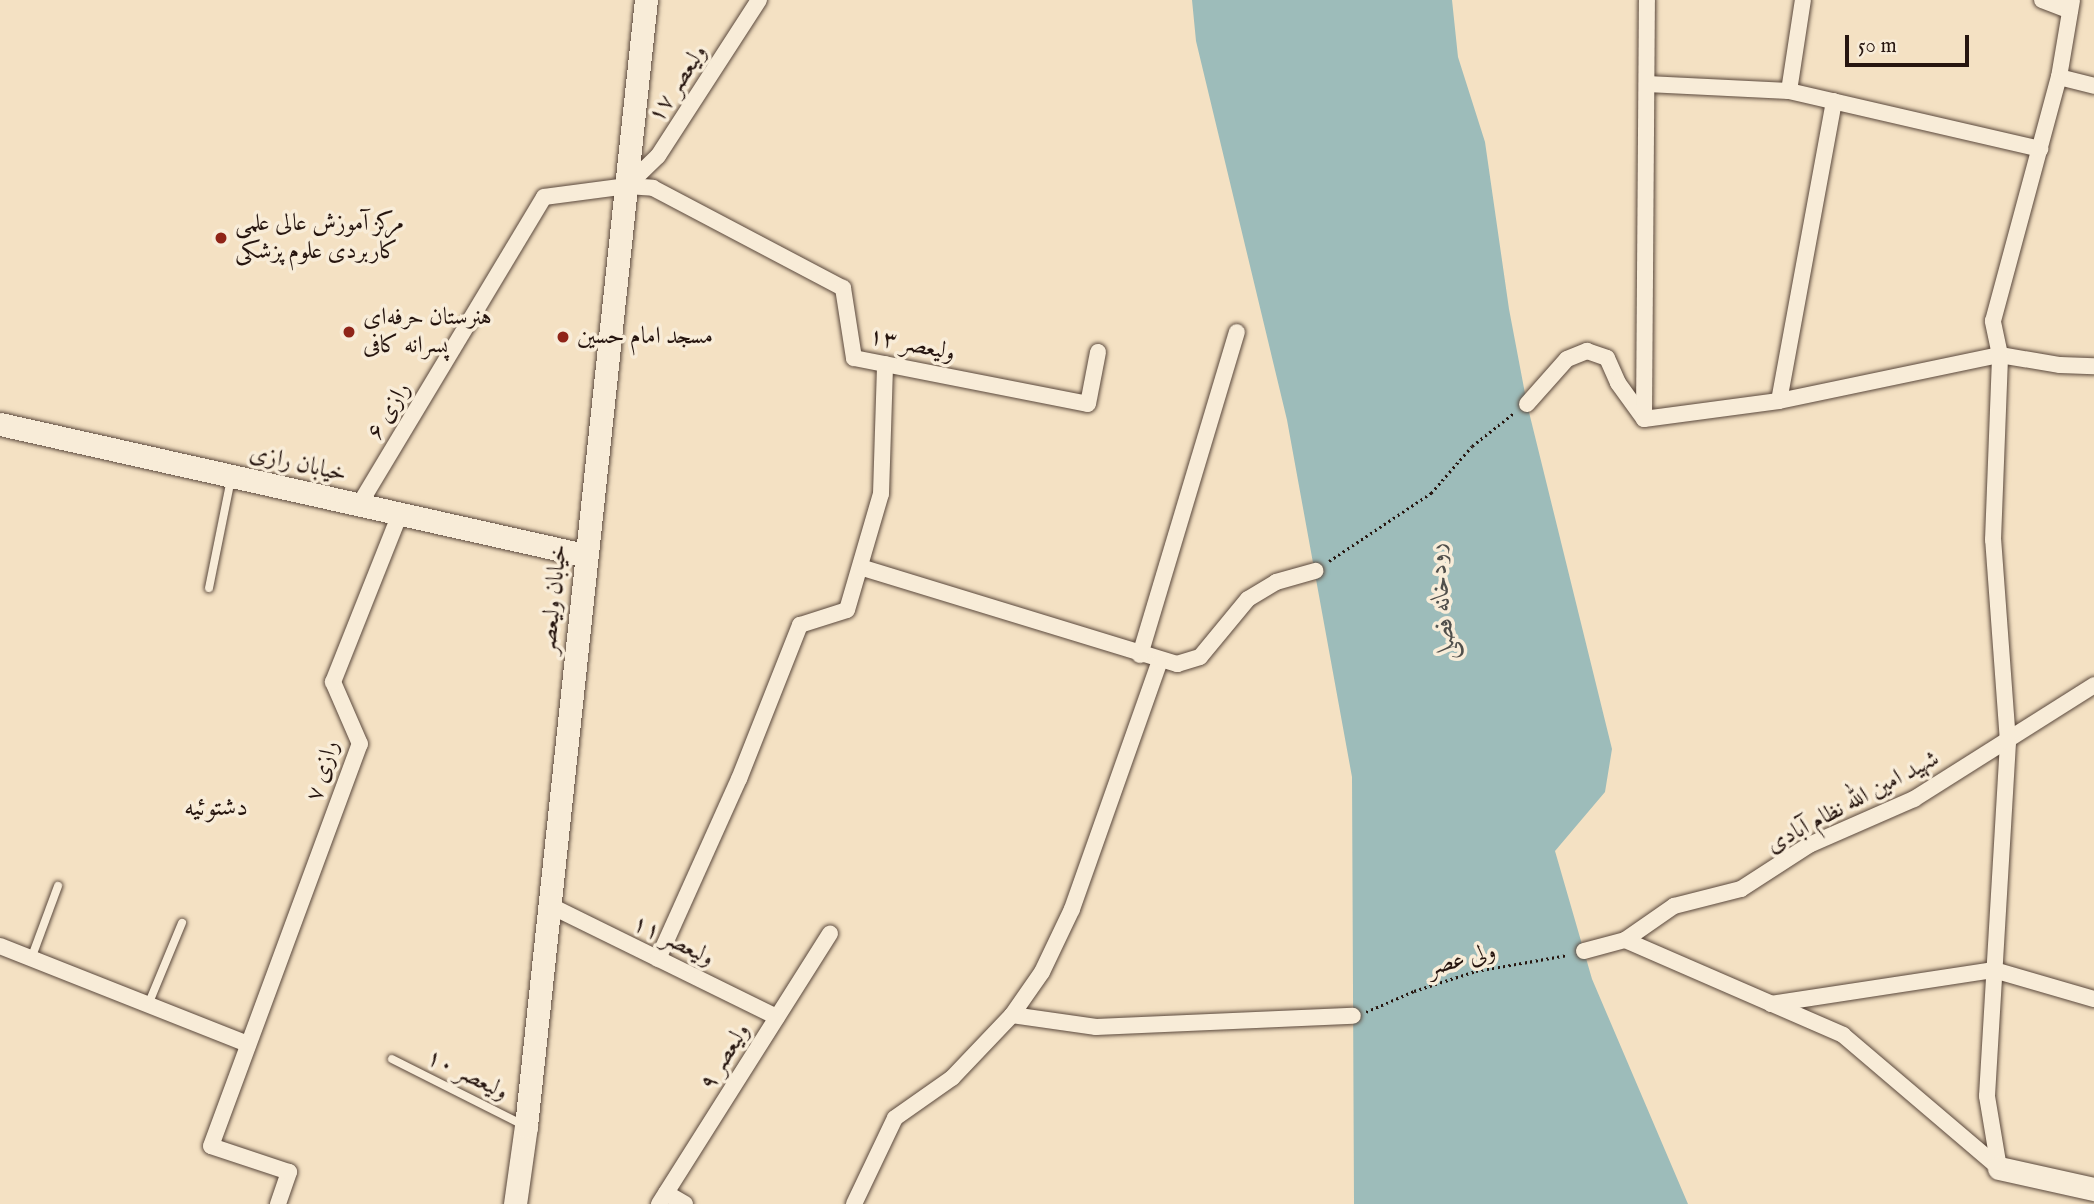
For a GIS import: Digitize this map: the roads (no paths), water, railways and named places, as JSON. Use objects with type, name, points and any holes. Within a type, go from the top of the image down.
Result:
[{"type":"main road","name":"خیابان ولیعصر","points":[[515,1204],[526,1126],[584,555],[646,0]]},
{"type":"main road","name":"خیابان رازی","points":[[0,424],[584,555]]},
{"type":"main road","points":[[1999,1168],[2094,1189]]},
{"type":"street","name":"ولیعصر ۱۷","points":[[627,186],[658,156],[759,0]]},
{"type":"street","points":[[1644,418],[1647,0]]},
{"type":"street","points":[[1789,91],[1803,0]]},
{"type":"street","points":[[1999,1168],[1987,1096],[2008,742],[1993,540],[2000,355],[1993,321],[2059,77],[2071,6],[2042,0]]},
{"type":"street","points":[[2059,77],[2094,86]]},
{"type":"street","points":[[1647,84],[1789,91],[2040,149]]},
{"type":"street","points":[[1779,401],[1834,101]]},
{"type":"street","name":"رازی ۶","points":[[359,505],[544,197],[627,186]]},
{"type":"street","name":"ولیعصر ۱۳","points":[[627,186],[653,188],[843,288],[854,358],[1087,404],[1098,352]]},
{"type":"street","points":[[1140,655],[1237,332]]},
{"type":"street","points":[[1527,404],[1567,359],[1587,351],[1606,358],[1618,383],[1644,418]]},
{"type":"street","points":[[1644,418],[1779,401],[2000,355],[2060,365],[2094,366]]},
{"type":"street","points":[[658,959],[739,779],[800,625],[847,610],[881,494],[885,364]]},
{"type":"street","name":"رازی ۷","points":[[278,1204],[289,1172],[211,1146],[360,744],[333,682],[400,514]]},
{"type":"street","points":[[860,567],[1140,655],[1177,664],[1200,657],[1248,599],[1276,582],[1315,571]]},
{"type":"street","points":[[854,1204],[895,1118],[952,1078],[1012,1015],[1042,972],[1072,909],[1160,661]]},
{"type":"street","name":"شهید امین الله نظام آبادی","points":[[1584,951],[1625,940],[1674,906],[1741,889],[1809,845],[1914,799],[2008,742],[2094,685]]},
{"type":"street","name":"ولیعصر ۱۱","points":[[549,905],[777,1017]]},
{"type":"street","name":"ولیعصر ۹","points":[[663,1198],[830,934]]},
{"type":"street","points":[[1625,940],[1843,1035],[1999,1168]]},
{"type":"street","points":[[0,946],[248,1044]]},
{"type":"street","points":[[1771,1004],[1994,970],[2094,999]]},
{"type":"street","points":[[1012,1015],[1096,1027],[1353,1016]]},
{"type":"street","points":[[663,1198],[685,1204]]},
{"type":"lane","points":[[209,588],[232,476]]},
{"type":"lane","points":[[32,959],[58,886]]},
{"type":"lane","points":[[148,1005],[182,923]]},
{"type":"lane","name":"ولیعصر ۱۰","points":[[392,1059],[526,1126]]},
{"type":"water","name":"رودخانه فصلی","points":[[1192,0],[1452,0],[1458,57],[1485,142],[1509,309],[1527,404],[1612,749],[1605,792],[1555,851],[1592,979],[1688,1204],[1354,1204],[1352,777],[1287,420],[1196,41]]},
{"type":"place","name":"مرکز آموزش عالی علمی کاربردی علوم پزشکی","points":[[221,238]]},
{"type":"place","name":"هنرستان حرفه‌ای پسرانه کافی","points":[[349,332]]},
{"type":"place","name":"مسجد امام حسین","points":[[563,337]]},
{"type":"district","name":"دشتوئیه","points":[[216,808]]}]
